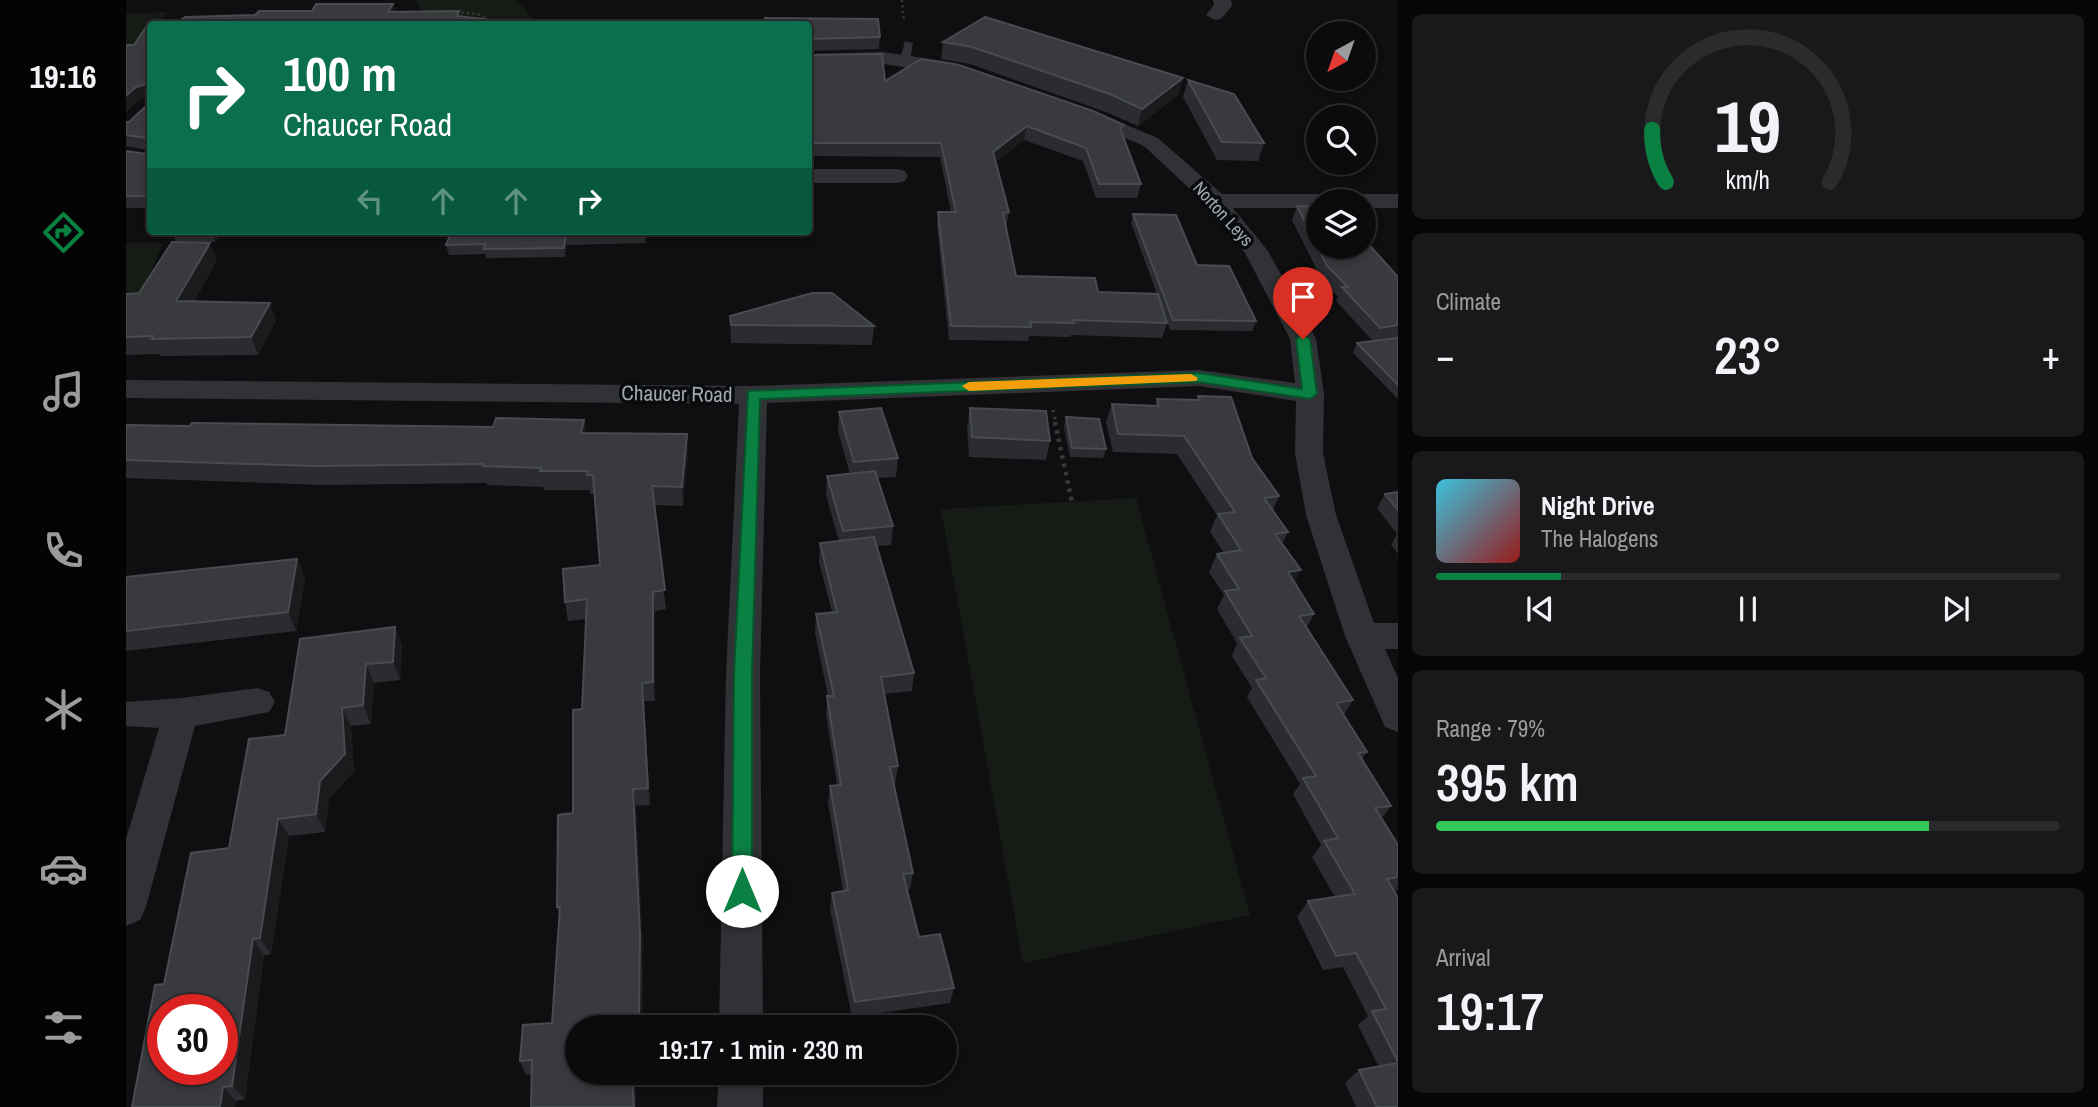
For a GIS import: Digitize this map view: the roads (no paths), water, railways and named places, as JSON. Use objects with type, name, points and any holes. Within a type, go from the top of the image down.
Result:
[{"type":"street","points":[[812,60],[883,58],[907,52],[974,74]]},
{"type":"street","name":"Norton Leys","points":[[1061,105],[1151,142],[1216,201],[1256,251],[1303,339],[1310,394],[1309,453],[1321,515],[1362,636],[1398,717]]},
{"type":"street","points":[[812,176],[897,176]]},
{"type":"street","points":[[861,176],[866,200]]},
{"type":"street","points":[[1216,201],[1398,201]]},
{"type":"street","name":"Chaucer Road","points":[[126,389],[753,394],[1199,378],[1310,394]]},
{"type":"street","points":[[741,1015],[743,674],[753,394]]},
{"type":"street","points":[[1362,636],[1398,636]]},
{"type":"street","points":[[133,714],[181,713],[257,702]]},
{"type":"street","points":[[126,907],[181,713]]},
{"type":"street","points":[[740,1107],[741,1085]]}]
